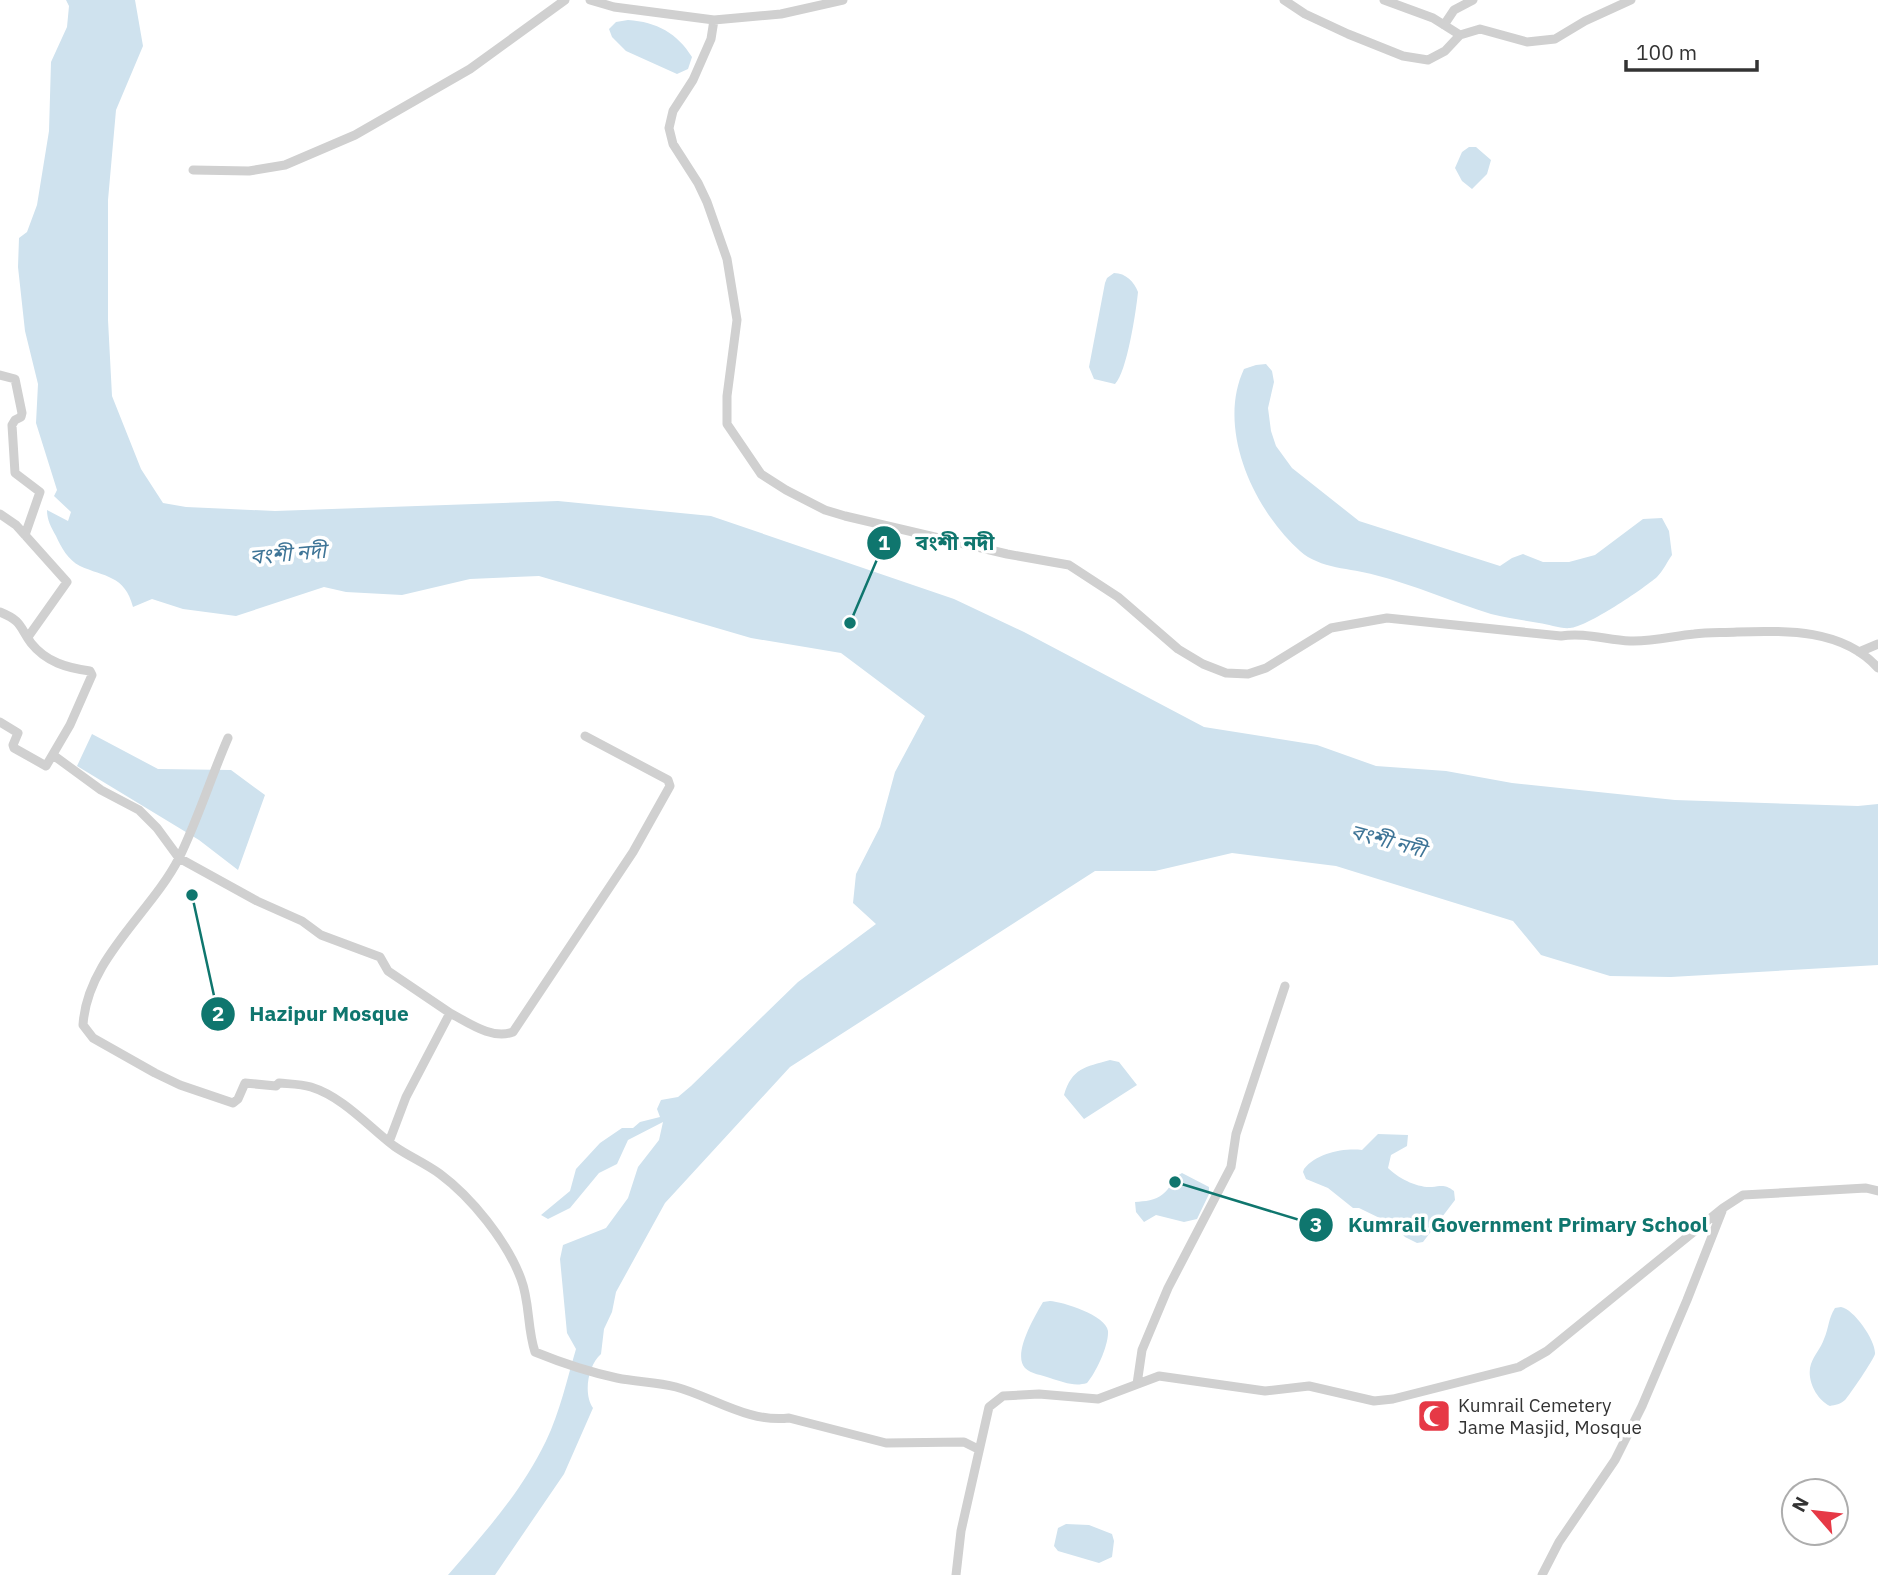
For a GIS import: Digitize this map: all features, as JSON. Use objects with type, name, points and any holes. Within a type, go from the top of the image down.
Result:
[{"type":"street","points":[[193,170],[249,172],[285,165],[355,135],[470,69],[563,0]]},
{"type":"street","points":[[590,0],[614,8],[714,20],[781,14],[843,0]]},
{"type":"street","points":[[1284,0],[1305,14],[1403,56],[1428,60],[1446,51],[1460,35],[1480,29],[1527,42],[1555,39],[1626,1]]},
{"type":"street","points":[[1384,0],[1433,18],[1460,35]]},
{"type":"street","points":[[1444,24],[1454,10],[1473,0]]},
{"type":"street","points":[[714,20],[711,39],[693,80],[673,111],[669,128],[673,144],[707,202],[727,259],[737,320],[727,396],[727,424],[761,474],[786,490],[825,510],[845,516],[1007,554],[1069,565],[1118,597],[1178,649],[1203,664],[1226,673],[1248,674],[1266,668],[1331,628],[1387,618],[1631,641],[1700,633],[1772,630],[1826,636],[1867,656],[1878,668]]},
{"type":"street","points":[[0,375],[15,379],[22,413],[12,425],[15,473],[40,492],[25,535]]},
{"type":"street","points":[[0,514],[16,525],[67,582],[28,637]]},
{"type":"street","points":[[0,612],[19,622],[41,654],[66,668],[90,671],[92,675],[70,725],[46,766],[14,748],[18,733],[0,722]]},
{"type":"street","points":[[1859,652],[1878,644]]},
{"type":"street","points":[[228,737],[179,858],[157,895],[132,923],[94,982],[83,1025],[93,1038],[180,1086],[233,1103],[238,1099],[245,1083],[309,1086],[328,1094],[389,1142],[437,1171],[460,1190],[502,1243],[521,1279],[529,1333],[536,1352],[571,1366],[605,1375],[678,1387],[749,1414],[777,1420],[789,1418],[886,1443],[964,1442],[978,1449]]},
{"type":"street","points":[[53,755],[101,790],[139,810],[157,828],[179,858],[257,901],[302,921],[321,935],[380,957],[388,971],[450,1013],[491,1033],[504,1035],[513,1032],[634,852],[670,786],[668,780],[585,737]]},
{"type":"street","points":[[1137,1384],[1142,1350],[1168,1288],[1231,1167],[1236,1134],[1285,986]]},
{"type":"street","points":[[389,1142],[406,1097],[450,1013]]},
{"type":"street","points":[[956,1575],[961,1531],[989,1407],[1003,1396],[1039,1394],[1098,1399],[1160,1376],[1265,1391],[1309,1386],[1374,1401],[1393,1399],[1519,1367],[1547,1351],[1723,1208],[1743,1195],[1866,1188],[1878,1191]]},
{"type":"street","points":[[1542,1575],[1559,1542],[1615,1460],[1642,1406],[1723,1208]]},
{"type":"water","points":[[66,0],[135,0],[143,46],[116,110],[108,200],[108,320],[112,396],[141,469],[163,503],[186,507],[275,511],[558,501],[711,516],[954,599],[1024,632],[1204,727],[1317,745],[1376,766],[1446,771],[1512,783],[1675,800],[1858,806],[1878,804],[1878,965],[1671,977],[1610,976],[1541,955],[1513,921],[1336,866],[1232,853],[1155,871],[1095,871],[790,1067],[665,1203],[616,1292],[612,1312],[604,1329],[601,1354],[593,1365],[588,1380],[588,1395],[593,1408],[564,1474],[495,1575],[448,1575],[514,1495],[536,1460],[555,1419],[576,1349],[567,1333],[560,1259],[563,1245],[606,1228],[628,1198],[638,1167],[659,1140],[663,1122],[628,1140],[617,1164],[599,1173],[570,1208],[548,1219],[541,1215],[570,1191],[576,1169],[600,1143],[622,1128],[633,1128],[640,1122],[660,1117],[657,1109],[661,1100],[678,1097],[798,982],[876,924],[853,903],[856,874],[880,827],[895,772],[925,716],[841,653],[751,638],[539,576],[470,579],[402,595],[346,592],[324,587],[236,616],[183,609],[152,599],[133,607],[125,589],[119,583],[72,560],[65,553],[48,517],[47,510],[68,521],[71,512],[54,496],[57,490],[36,423],[38,384],[25,331],[18,267],[19,238],[27,232],[37,205],[49,131],[51,62],[67,27],[69,6]]},
{"type":"water","points":[[628,20],[657,26],[673,35],[692,57],[688,69],[677,74],[626,51],[612,37],[609,29],[616,22]]},
{"type":"water","points":[[1469,147],[1476,147],[1491,160],[1487,174],[1472,189],[1462,181],[1455,168],[1462,152]]},
{"type":"water","points":[[1114,273],[1129,279],[1138,292],[1127,355],[1115,384],[1094,379],[1089,367],[1105,283]]},
{"type":"water","points":[[1266,364],[1272,371],[1274,382],[1268,408],[1276,446],[1292,468],[1359,521],[1500,566],[1523,554],[1543,562],[1569,562],[1595,555],[1643,519],[1662,518],[1669,531],[1672,555],[1657,577],[1640,590],[1589,621],[1566,628],[1491,614],[1390,579],[1336,567],[1308,557],[1283,534],[1268,514],[1244,467],[1237,442],[1234,417],[1236,392],[1244,369]]},
{"type":"water","points":[[92,734],[158,769],[231,770],[265,795],[238,870],[199,840],[77,766]]},
{"type":"water","points":[[1110,1060],[1119,1062],[1137,1085],[1084,1119],[1064,1095],[1067,1086],[1081,1070]]},
{"type":"water","points":[[1378,1134],[1408,1135],[1407,1146],[1391,1155],[1388,1168],[1392,1172],[1414,1184],[1426,1187],[1445,1186],[1454,1191],[1455,1200],[1423,1242],[1417,1243],[1405,1237],[1394,1225],[1359,1208],[1353,1208],[1328,1188],[1306,1179],[1303,1172],[1309,1164],[1323,1155],[1362,1150]]},
{"type":"water","points":[[1182,1173],[1209,1187],[1209,1194],[1197,1219],[1184,1222],[1156,1215],[1144,1222],[1136,1212],[1135,1202],[1160,1196]]},
{"type":"water","points":[[1050,1301],[1083,1310],[1100,1320],[1108,1331],[1098,1366],[1087,1383],[1068,1384],[1030,1372],[1022,1362],[1021,1354],[1030,1325],[1043,1302]]},
{"type":"water","points":[[1841,1307],[1852,1313],[1863,1326],[1872,1341],[1875,1354],[1845,1400],[1830,1406],[1820,1399],[1813,1388],[1810,1370],[1833,1312],[1835,1308]]},
{"type":"water","points":[[1066,1524],[1089,1525],[1112,1534],[1112,1557],[1099,1563],[1058,1551],[1054,1546],[1058,1528]]},
{"type":"place","name":"বংশী নদী","points":[[850,623]]},
{"type":"place","name":"Hazipur Mosque","points":[[192,895]]},
{"type":"place","name":"Kumrail Government Primary School","points":[[1175,1182]]},
{"type":"place","name":"Kumrail Cemetery Jame Masjid, Mosque","points":[[1434,1416]]}]
